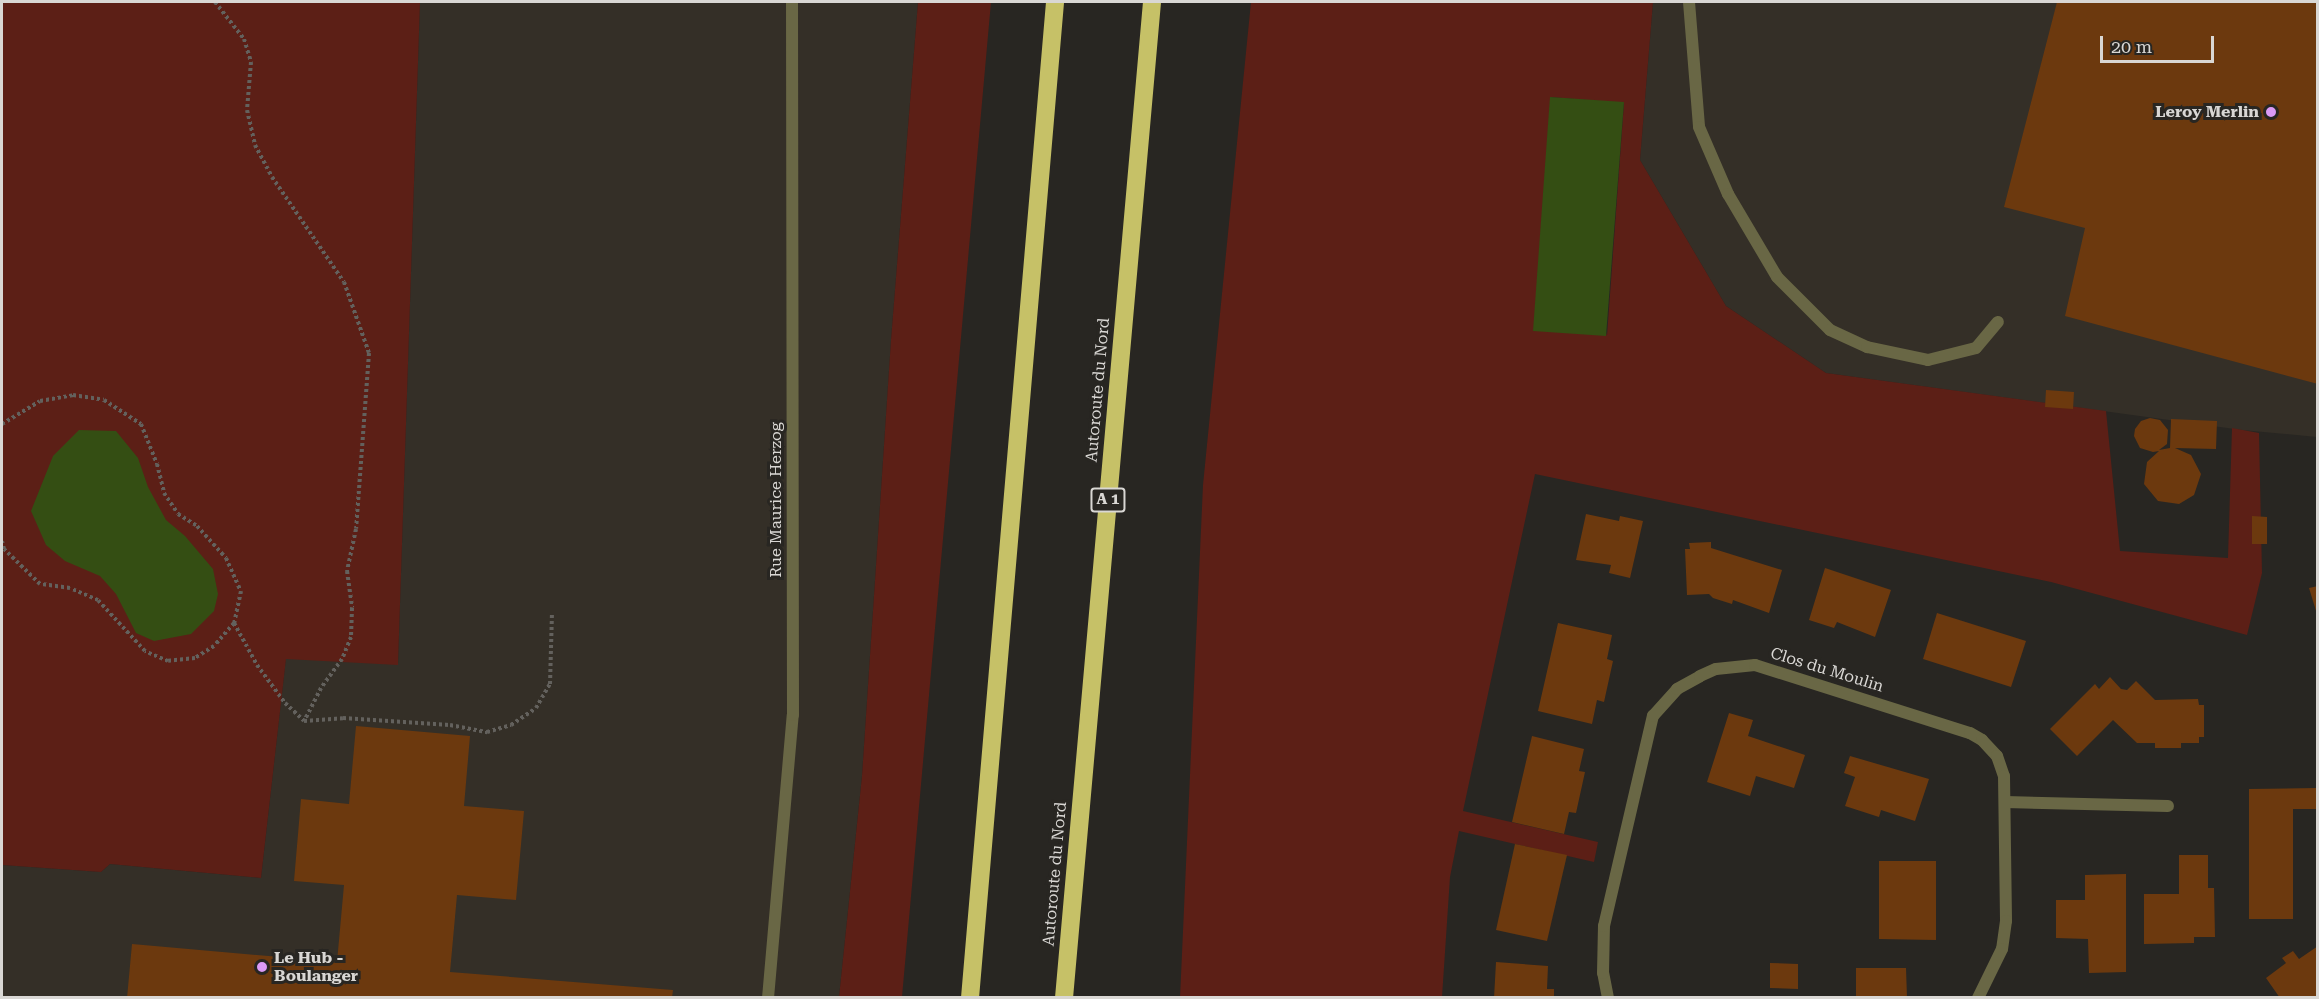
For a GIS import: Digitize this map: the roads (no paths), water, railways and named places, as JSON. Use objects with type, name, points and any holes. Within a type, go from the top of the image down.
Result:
[{"type":"highway","points":[[970,998],[1055,2]]},
{"type":"highway","name":"Autoroute du Nord","points":[[1064,998],[1152,2]]},
{"type":"street","name":"Rue Maurice Herzog","points":[[768,998],[793,715],[792,2]]},
{"type":"street","points":[[1689,2],[1700,127],[1728,194],[1778,277],[1830,330],[1877,350],[1928,360],[1976,348],[1998,322]]},
{"type":"street","name":"Clos du Moulin","points":[[1608,998],[1603,973],[1604,926],[1653,716],[1677,689],[1700,676],[1716,669],[1755,665],[1970,733],[1982,740],[1997,756],[2004,776],[2005,935],[2002,949],[1978,998]]},
{"type":"street","points":[[2005,802],[2168,806]]},
{"type":"place","name":"Leroy Merlin","points":[[2271,112]]},
{"type":"place","name":"Le Hub - Boulanger","points":[[262,967]]}]
